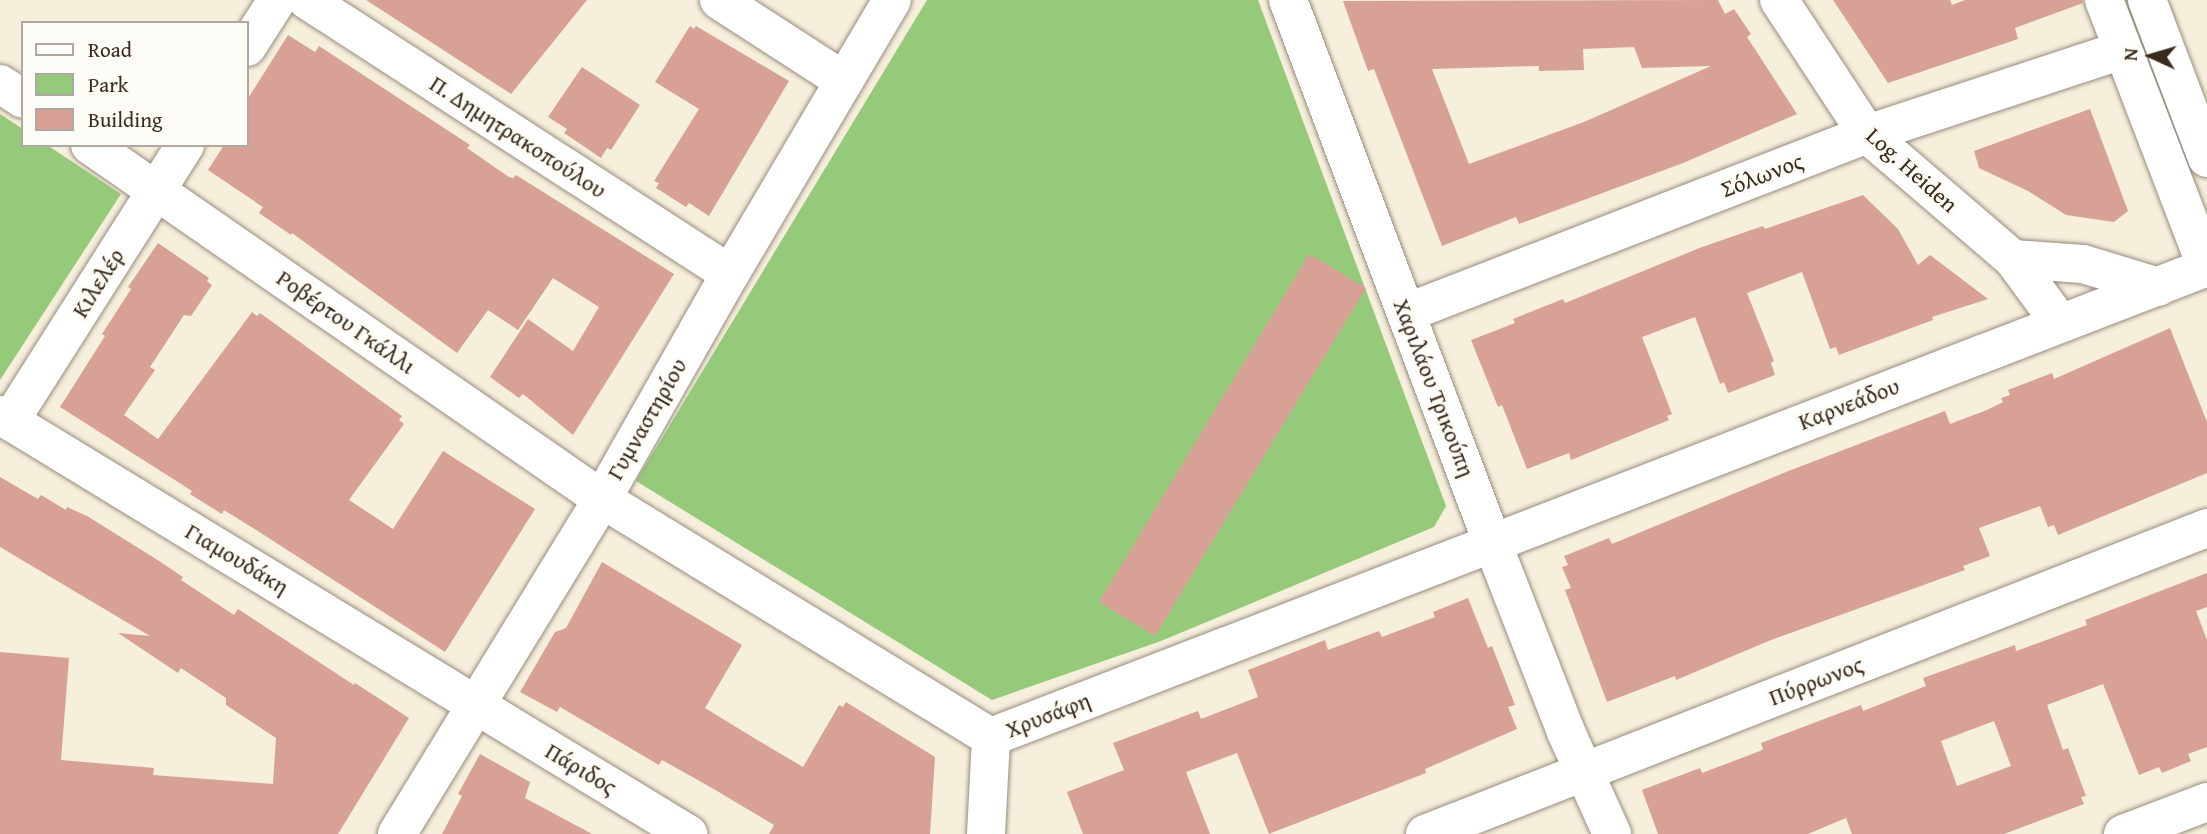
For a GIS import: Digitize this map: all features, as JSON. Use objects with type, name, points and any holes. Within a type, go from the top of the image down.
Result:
[{"type":"street","points":[[248,45],[276,0]]},
{"type":"street","name":"Π. Δημητρακοπούλου","points":[[307,0],[730,274]]},
{"type":"street","points":[[719,0],[844,81]]},
{"type":"street","name":"Γυμναστηρίου","points":[[397,834],[601,499],[892,0]]},
{"type":"street","name":"Χαριλάου Τρικούπη","points":[[1288,0],[1492,542],[1584,773],[1612,834]]},
{"type":"street","name":"Log. Heiden","points":[[1779,0],[1867,134],[2013,258],[2060,323]]},
{"type":"street","points":[[2104,0],[2207,268]]},
{"type":"street","points":[[2147,0],[2207,158]]},
{"type":"street","name":"Σόλωνος","points":[[1406,313],[1867,134],[2123,50]]},
{"type":"street","points":[[0,84],[21,98]]},
{"type":"street","name":"Ροβέρτου Γκάλλι","points":[[93,147],[601,499]]},
{"type":"street","name":"Κιλελέρ","points":[[5,418],[184,147]]},
{"type":"street","points":[[2013,258],[2083,264],[2159,287]]},
{"type":"street","name":"Καρνεάδου","points":[[1492,542],[2207,268]]},
{"type":"street","name":"Γιαμουδάκη","points":[[5,418],[474,704]]},
{"type":"street","name":"Χρυσάφη","points":[[601,499],[991,737],[1492,542]]},
{"type":"street","name":"Πύρρωνος","points":[[1424,834],[2207,528]]},
{"type":"street","name":"Πάριδος","points":[[474,704],[688,834]]},
{"type":"street","points":[[986,834],[991,737]]},
{"type":"street","points":[[2123,834],[2207,802]]},
{"type":"green space","points":[[927,0],[1258,0],[1446,506],[1434,527],[1161,641],[992,700],[636,481]]},
{"type":"green space","points":[[0,114],[21,128],[21,147],[50,147],[121,194],[0,380]]},
{"type":"building","points":[[366,0],[587,0],[511,94]]},
{"type":"building","points":[[1718,0],[1725,14],[1734,9],[1751,34],[1747,37],[1797,114],[1683,163],[1519,224],[1516,217],[1442,246],[1374,69],[1368,71],[1343,1]],"holes":[[[1634,47],[1642,68],[1711,66],[1584,122],[1469,164],[1432,69],[1539,66],[1539,71],[1584,70],[1583,49]]]},
{"type":"building","points":[[1833,0],[1950,0],[1952,5],[1965,0],[2082,0],[2083,3],[2015,28],[2018,39],[1888,83]]},
{"type":"building","points":[[690,26],[694,29],[696,26],[789,81],[709,216],[689,203],[686,207],[656,188],[659,183],[654,181],[699,109],[655,82]]},
{"type":"building","points":[[288,35],[315,52],[319,46],[470,145],[467,148],[509,177],[516,175],[674,274],[573,435],[523,394],[519,398],[490,377],[528,319],[573,351],[599,307],[553,278],[518,330],[488,310],[457,353],[292,233],[291,235],[259,213],[263,207],[208,170],[223,147],[248,147],[248,98]]},
{"type":"building","points":[[582,67],[640,105],[611,150],[607,148],[601,158],[564,133],[567,129],[548,117]]},
{"type":"building","points":[[2090,109],[2128,211],[2114,222],[2066,215],[2028,191],[1979,168],[1974,151]]},
{"type":"building","points":[[1863,195],[1898,229],[1918,265],[1930,255],[1988,299],[1932,317],[1933,320],[1839,355],[1836,347],[1830,349],[1802,272],[1747,293],[1774,361],[1771,363],[1775,375],[1728,393],[1724,382],[1720,384],[1695,317],[1642,337],[1672,414],[1667,416],[1669,420],[1571,460],[1569,453],[1527,469],[1502,405],[1498,407],[1471,340],[1515,323],[1513,319],[1563,299],[1565,303],[1702,247],[1763,226],[1765,229]]},
{"type":"building","points":[[158,243],[209,278],[207,281],[212,285],[191,316],[184,315],[150,367],[155,370],[124,415],[158,439],[252,312],[257,316],[260,313],[402,416],[399,420],[404,424],[349,500],[393,529],[443,451],[535,509],[445,652],[224,510],[222,514],[190,494],[192,491],[60,407],[105,336],[102,334],[131,289],[128,287]]},
{"type":"building","points":[[1309,254],[1366,288],[1155,636],[1099,602]]},
{"type":"building","points":[[2170,328],[2207,422],[2207,473],[2058,535],[2054,525],[2048,527],[2040,506],[1979,528],[1990,556],[1963,566],[1965,570],[1771,640],[1676,680],[1675,676],[1607,702],[1565,590],[1571,588],[1562,567],[1568,565],[1564,556],[1609,538],[1612,544],[1786,472],[1945,411],[1950,424],[2003,402],[2001,398],[2010,395],[2008,390],[2052,373],[2054,379]]},
{"type":"building","points":[[0,477],[38,499],[41,495],[66,510],[67,507],[87,516],[183,577],[181,580],[234,615],[238,609],[409,718],[338,834],[0,834],[0,652],[69,658],[61,760],[154,768],[153,775],[273,784],[276,738],[226,705],[226,698],[181,668],[178,673],[118,633],[150,636],[0,547]]},
{"type":"building","points":[[602,562],[742,645],[705,708],[803,767],[839,705],[843,707],[846,702],[935,757],[930,834],[769,834],[774,825],[712,788],[662,760],[659,765],[560,707],[557,712],[520,692],[555,632],[566,628]]},
{"type":"building","points":[[2207,573],[2207,607],[2196,611],[2207,640],[2207,747],[2188,754],[2191,761],[2162,773],[2159,767],[2139,775],[2103,684],[2047,705],[2063,750],[2068,748],[2086,796],[2081,797],[2084,804],[2004,834],[1852,834],[1846,818],[1808,834],[1658,834],[1642,790],[1700,768],[1702,773],[1760,751],[1763,749],[1761,743],[1861,705],[1863,711],[1926,686],[1923,678],[2015,645],[2016,651],[2087,625],[2085,620]],"holes":[[[1994,721],[2011,766],[1957,786],[1941,741]]]},
{"type":"building","points":[[1468,598],[1488,648],[1492,646],[1515,705],[1508,707],[1517,729],[1425,769],[1426,773],[1269,834],[1237,753],[1186,772],[1210,834],[1083,834],[1067,792],[1124,770],[1113,743],[1198,711],[1201,719],[1258,697],[1248,670],[1325,640],[1328,650],[1379,631],[1382,637],[1435,617],[1433,612]]},
{"type":"building","points":[[480,754],[530,782],[525,798],[592,834],[442,834],[462,796],[458,794]]}]
